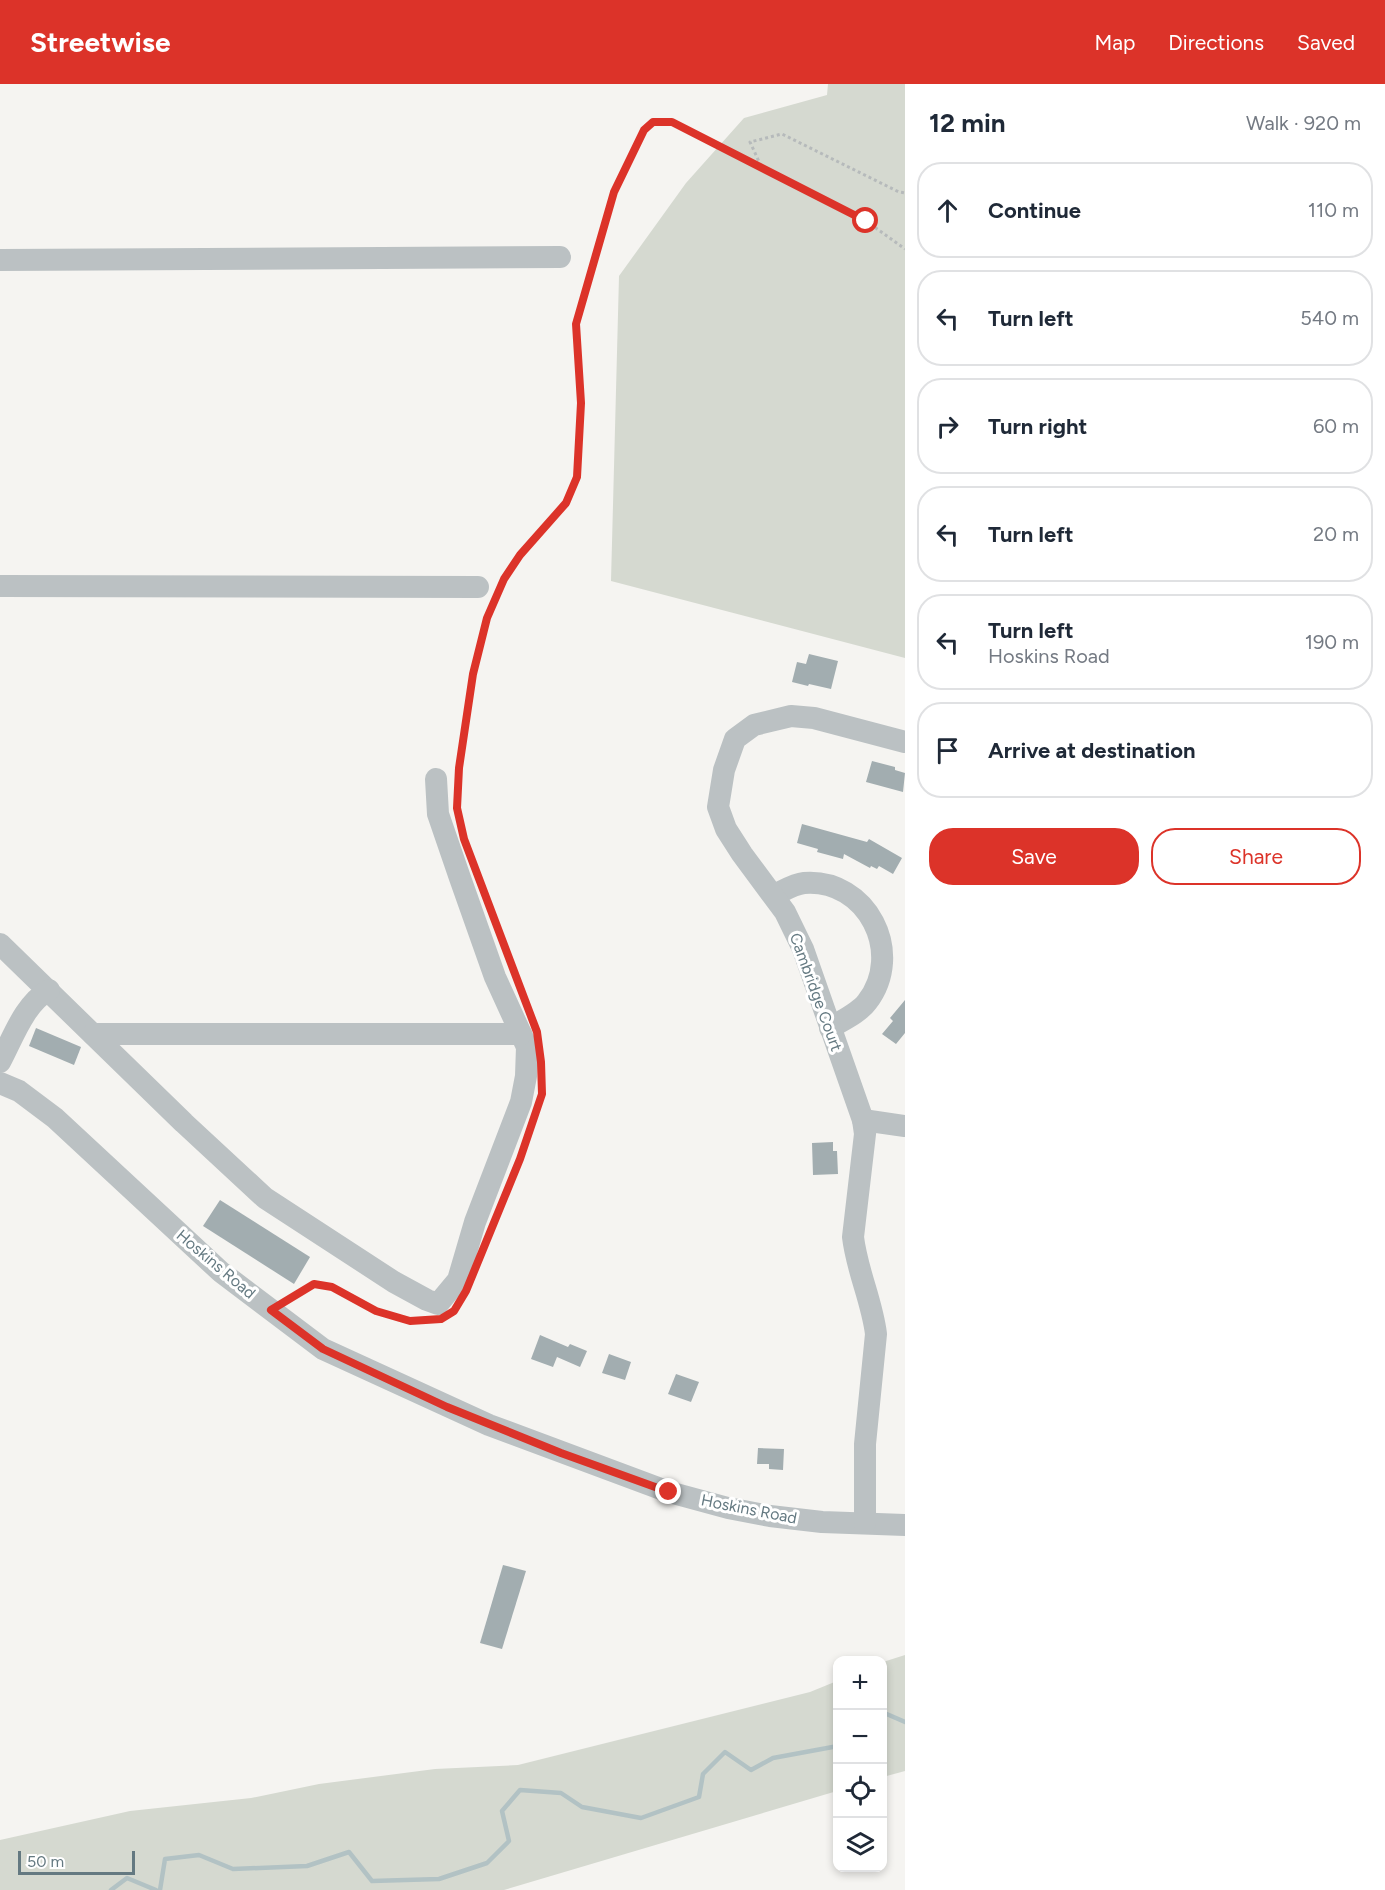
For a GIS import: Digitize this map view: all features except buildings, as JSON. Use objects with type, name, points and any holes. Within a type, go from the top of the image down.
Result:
[{"type":"street","points":[[0,260],[560,257]]},
{"type":"street","points":[[0,586],[478,587]]},
{"type":"street","name":"Cambridge Court","points":[[865,1523],[865,1444],[876,1334],[874,1317],[855,1254],[853,1238],[865,1134],[863,1120],[803,949],[785,912],[726,829],[718,807],[724,770],[735,739],[754,725],[791,717],[814,718],[905,742]]},
{"type":"street","points":[[0,944],[184,1124],[266,1198],[394,1282],[438,1304],[458,1280],[475,1222],[521,1102],[526,1076],[526,1047],[495,977],[438,814],[436,779]]},
{"type":"street","points":[[774,895],[801,883],[830,885],[860,902],[877,932],[883,951],[883,965],[878,985],[866,1004],[830,1028]]},
{"type":"street","points":[[0,1064],[23,1018],[40,995],[49,990]]},
{"type":"street","points":[[93,1034],[521,1034]]},
{"type":"street","name":"Hoskins Road","points":[[0,1064],[10,1087],[55,1118],[221,1272],[323,1349],[489,1425],[632,1480],[709,1503],[770,1516],[822,1522],[905,1525]]},
{"type":"street","points":[[863,1120],[905,1126]]},
{"type":"path","points":[[457,808],[459,768],[473,674],[487,618],[504,579],[520,555],[566,503],[577,477],[581,403],[576,324],[614,192],[644,130],[653,122],[672,122],[866,221],[905,249]]},
{"type":"path","points":[[762,168],[750,142],[782,134],[905,193]]},
{"type":"path","points":[[271,1310],[314,1284],[332,1287],[376,1311],[410,1321],[430,1319]]},
{"type":"shaded area","points":[[828,84],[905,84],[905,658],[611,581],[619,276],[686,183],[744,118],[827,95]]},
{"type":"shaded area","points":[[905,1655],[905,1771],[887,1776],[887,1710],[887,1661]]},
{"type":"shaded area","points":[[833,1683],[833,1792],[504,1890],[0,1890],[0,1840],[130,1811],[251,1798],[319,1784],[435,1769],[518,1765],[810,1692]]},
{"type":"waterway","points":[[887,1714],[905,1722]]},
{"type":"waterway","points":[[160,1890],[165,1859],[199,1855],[233,1869],[307,1866],[349,1852],[372,1881],[439,1879],[487,1863],[509,1841],[502,1811],[520,1790],[561,1793],[582,1807],[641,1818],[699,1797],[703,1774],[725,1752],[751,1770],[773,1758],[833,1747]]},
{"type":"waterway","points":[[111,1890],[127,1878],[156,1890]]},
{"type":"route","points":[[669,1492],[561,1453],[447,1407],[323,1349],[271,1310],[314,1284],[332,1287],[376,1311],[410,1321],[441,1319],[454,1311],[466,1291],[520,1159],[542,1094],[537,1032],[464,839],[457,808],[459,768],[473,674],[487,618],[504,579],[520,555],[566,503],[577,477],[581,403],[576,324],[614,192],[644,130],[653,122],[672,122],[866,221]]}]
